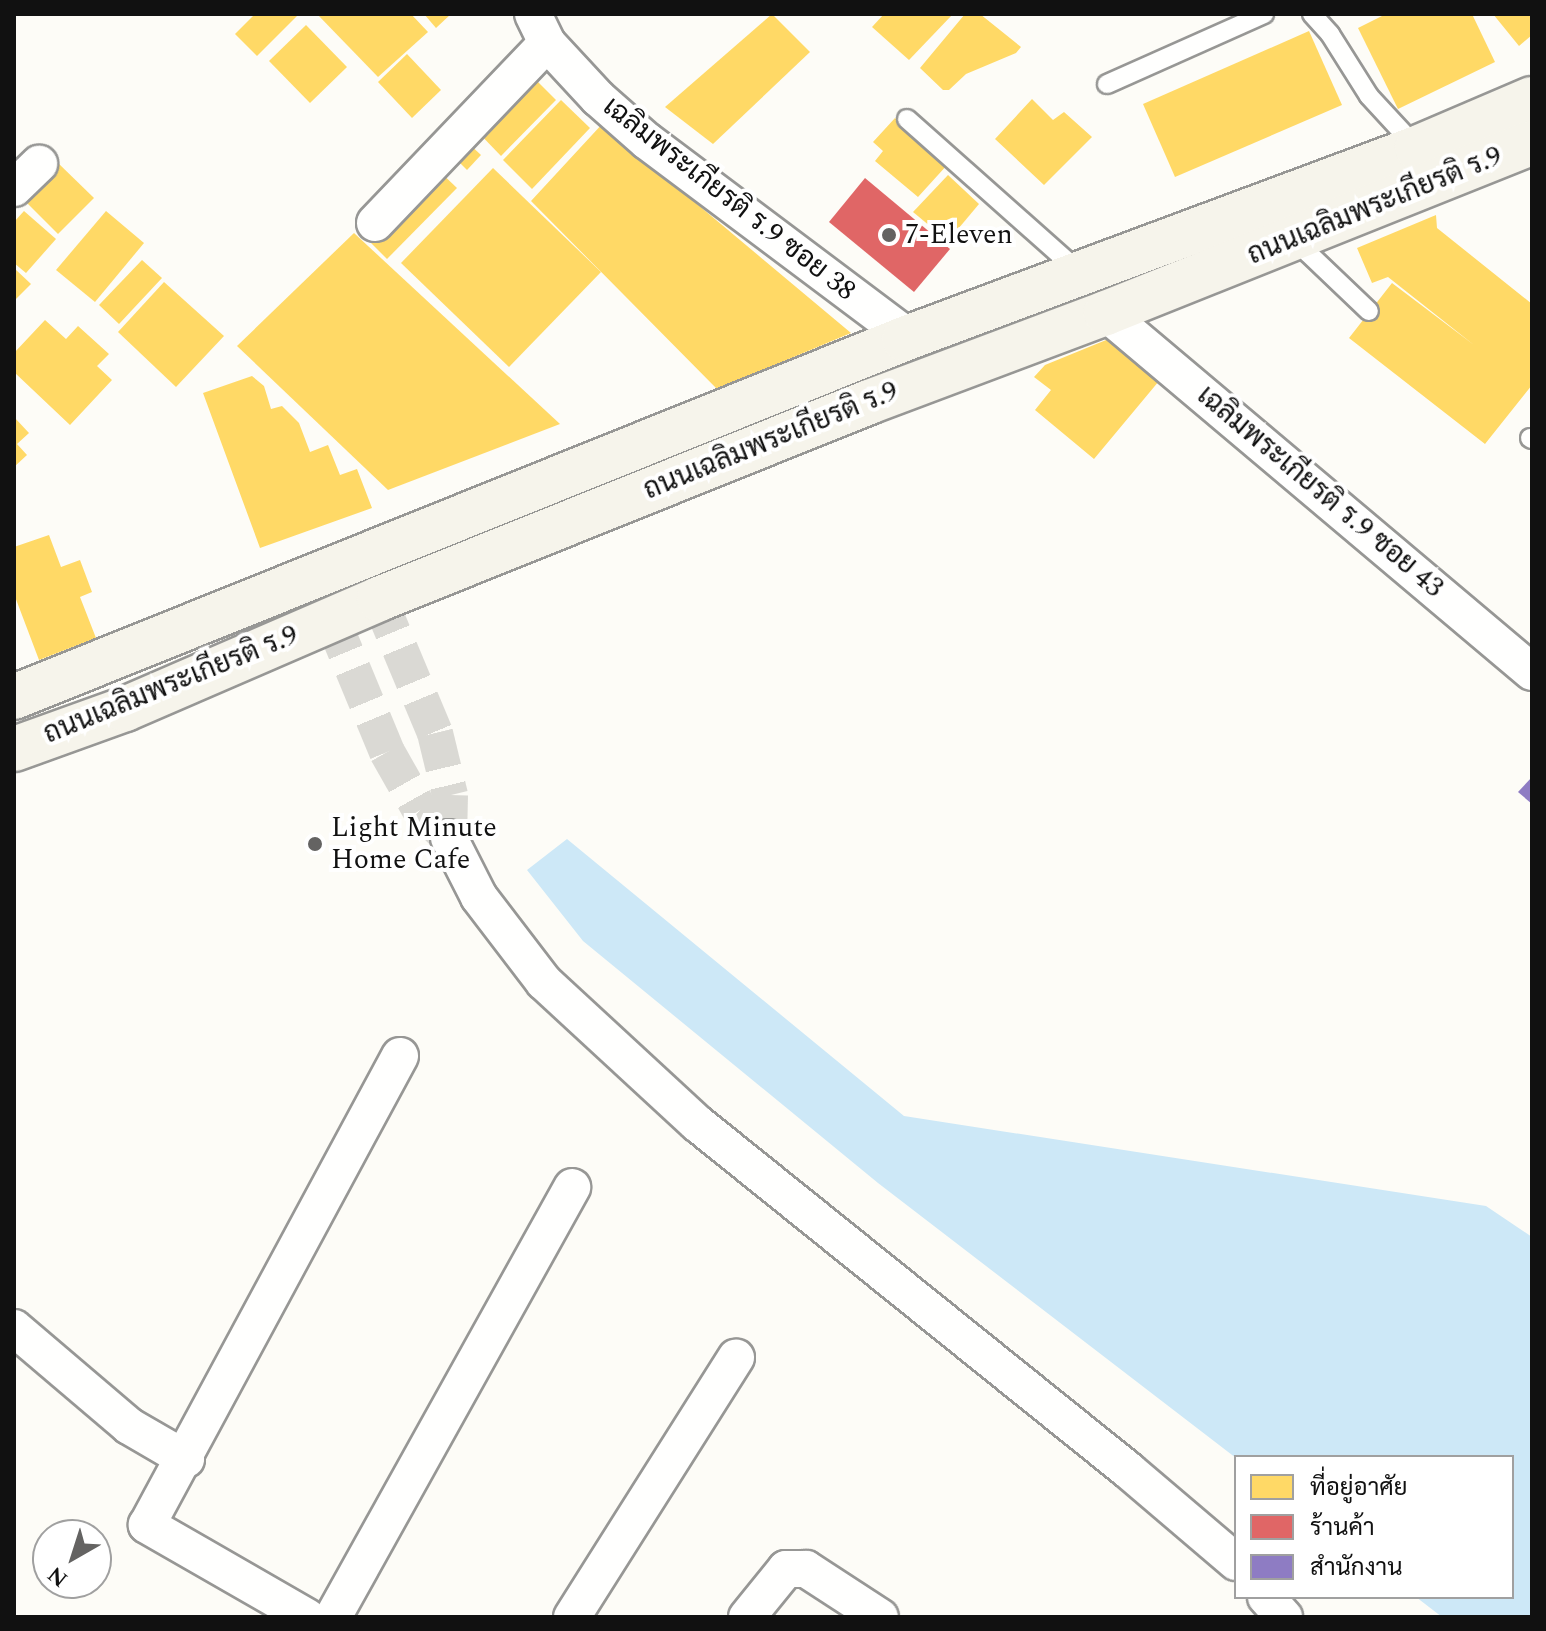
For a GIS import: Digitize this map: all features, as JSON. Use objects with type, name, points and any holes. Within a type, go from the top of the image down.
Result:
[{"type":"main road","name":"ถนนเฉลิมพระเกียรติ ร.9","points":[[14,697],[904,339],[1417,148],[1532,99]]},
{"type":"main road","name":"ถนนเฉลิมพระเกียรติ ร.9","points":[[14,749],[125,709],[379,599],[924,380],[1106,313],[1532,143]]},
{"type":"main road","points":[[1083,274],[1106,313]]},
{"type":"main road","points":[[904,339],[924,380]]},
{"type":"street","points":[[375,223],[540,29]]},
{"type":"street","name":"เฉลิมพระเกียรติ ร.9 ซอย 38","points":[[540,29],[598,98],[647,141],[897,329],[904,339]]},
{"type":"street","name":"เฉลิมพระเกียรติ ร.9 ซอย 43","points":[[1106,313],[1532,672]]},
{"type":"street","points":[[449,838],[479,897],[544,982],[698,1124],[1103,1450],[1234,1560]]},
{"type":"street","points":[[307,1617],[147,1525],[186,1459],[400,1056]]},
{"type":"street","points":[[333,1617],[572,1187]]},
{"type":"street","points":[[14,1328],[129,1426],[186,1459]]},
{"type":"street","points":[[572,1617],[736,1358]]},
{"type":"street","points":[[747,1617],[786,1569],[806,1569],[880,1617]]},
{"type":"street","points":[[1268,1599],[1284,1617]]},
{"type":"lane","points":[[1107,84],[1264,14]]},
{"type":"lane","points":[[1312,14],[1330,34],[1369,96],[1404,129],[1417,148]]},
{"type":"lane","points":[[907,119],[1083,274]]},
{"type":"lane","points":[[1299,236],[1308,253],[1369,311]]},
{"type":"water","points":[[567,839],[904,1116],[1486,1206],[1532,1237],[1532,1617],[1442,1617],[1419,1599],[1514,1599],[1514,1455],[1234,1456],[878,1183],[583,941],[527,870]]},
{"type":"building: ที่อยู่อาศัย","points":[[255,14],[299,14],[257,56],[235,34]]},
{"type":"building: ที่อยู่อาศัย","points":[[317,14],[411,14],[428,32],[378,77]]},
{"type":"building: ที่อยู่อาศัย","points":[[424,14],[451,14],[436,28]]},
{"type":"building: ที่อยู่อาศัย","points":[[772,14],[810,52],[713,144],[665,107]]},
{"type":"building: ที่อยู่อาศัย","points":[[884,14],[953,14],[909,60],[872,27]]},
{"type":"building: ที่อยู่อาศัย","points":[[965,14],[980,14],[1021,47],[1016,53],[966,74],[949,90],[943,90],[920,68]]},
{"type":"building: ที่อยู่อาศัย","points":[[1386,14],[1472,14],[1495,62],[1398,109],[1358,28]]},
{"type":"building: ที่อยู่อาศัย","points":[[1493,14],[1532,14],[1532,35],[1519,46]]},
{"type":"building: ที่อยู่อาศัย","points":[[306,25],[347,67],[310,103],[269,61]]},
{"type":"building: ที่อยู่อาศัย","points":[[1309,31],[1342,105],[1175,177],[1143,104]]},
{"type":"building: ที่อยู่อาศัย","points":[[407,54],[441,90],[412,118],[378,82]]},
{"type":"building: ที่อยู่อาศัย","points":[[529,73],[556,100],[501,156],[474,128]]},
{"type":"building: ที่อยู่อาศัย","points":[[1032,99],[1053,120],[1064,112],[1092,137],[1044,185],[995,139]]},
{"type":"building: ที่อยู่อาศัย","points":[[561,100],[590,128],[532,189],[503,160]]},
{"type":"building: ที่อยู่อาศัย","points":[[895,118],[948,164],[918,197],[875,161],[883,151],[873,142]]},
{"type":"building: ที่อยู่อาศัย","points":[[604,122],[648,163],[851,333],[717,389],[531,201]]},
{"type":"building: ที่อยู่อาศัย","points":[[466,141],[481,155],[467,170],[452,155]]},
{"type":"building: ที่อยู่อาศัย","points":[[56,161],[94,198],[58,234],[21,197]]},
{"type":"building: ที่อยู่อาศัย","points":[[436,168],[457,188],[387,259],[367,239]]},
{"type":"building: ที่อยู่อาศัย","points":[[493,168],[601,272],[509,367],[401,263]]},
{"type":"building: ที่อยู่อาศัย","points":[[948,175],[979,204],[948,241],[913,212]]},
{"type":"building: ที่อยู่อาศัย","points":[[24,211],[56,239],[26,273],[14,263],[14,222]]},
{"type":"building: ที่อยู่อาศัย","points":[[106,211],[144,243],[95,302],[56,270]]},
{"type":"building: ที่อยู่อาศัย","points":[[1436,215],[1437,228],[1532,304],[1532,385],[1485,444],[1349,338],[1392,283],[1474,345],[1388,277],[1372,283],[1357,248]]},
{"type":"building: ที่อยู่อาศัย","points":[[354,233],[560,424],[388,490],[237,346]]},
{"type":"building: ที่อยู่อาศัย","points":[[142,260],[162,278],[119,324],[99,305]]},
{"type":"building: ที่อยู่อาศัย","points":[[14,268],[31,284],[14,301]]},
{"type":"building: ที่อยู่อาศัย","points":[[164,282],[224,336],[176,387],[118,332]]},
{"type":"building: ที่อยู่อาศัย","points":[[45,320],[66,339],[78,326],[109,354],[97,366],[112,380],[70,425],[14,372],[14,353]]},
{"type":"building: ที่อยู่อาศัย","points":[[1111,338],[1159,381],[1094,459],[1035,410],[1051,390],[1034,377],[1045,365]]},
{"type":"building: ที่อยู่อาศัย","points":[[252,376],[264,386],[271,409],[282,406],[299,423],[310,452],[328,445],[340,475],[357,469],[372,508],[260,548],[203,393]]},
{"type":"building: ที่อยู่อาศัย","points":[[14,417],[29,433],[17,444],[27,455],[14,467]]},
{"type":"building: ที่อยู่อาศัย","points":[[49,535],[61,567],[80,560],[92,592],[80,597],[96,638],[39,660],[14,594],[14,547]]},
{"type":"building: ร้านค้า","name":"7-Eleven","points":[[865,178],[950,249],[914,292],[829,222]]},
{"type":"building: สำนักงาน","points":[[1532,777],[1532,804],[1518,792]]},
{"type":"tunnel","points":[[379,599],[435,733],[450,795],[449,838]]},
{"type":"tunnel","points":[[332,619],[387,752],[420,810],[449,838]]},
{"type":"place","name":"7-Eleven","points":[[889,235]]},
{"type":"place","name":"Light Minute Home Cafe","points":[[315,844]]}]
